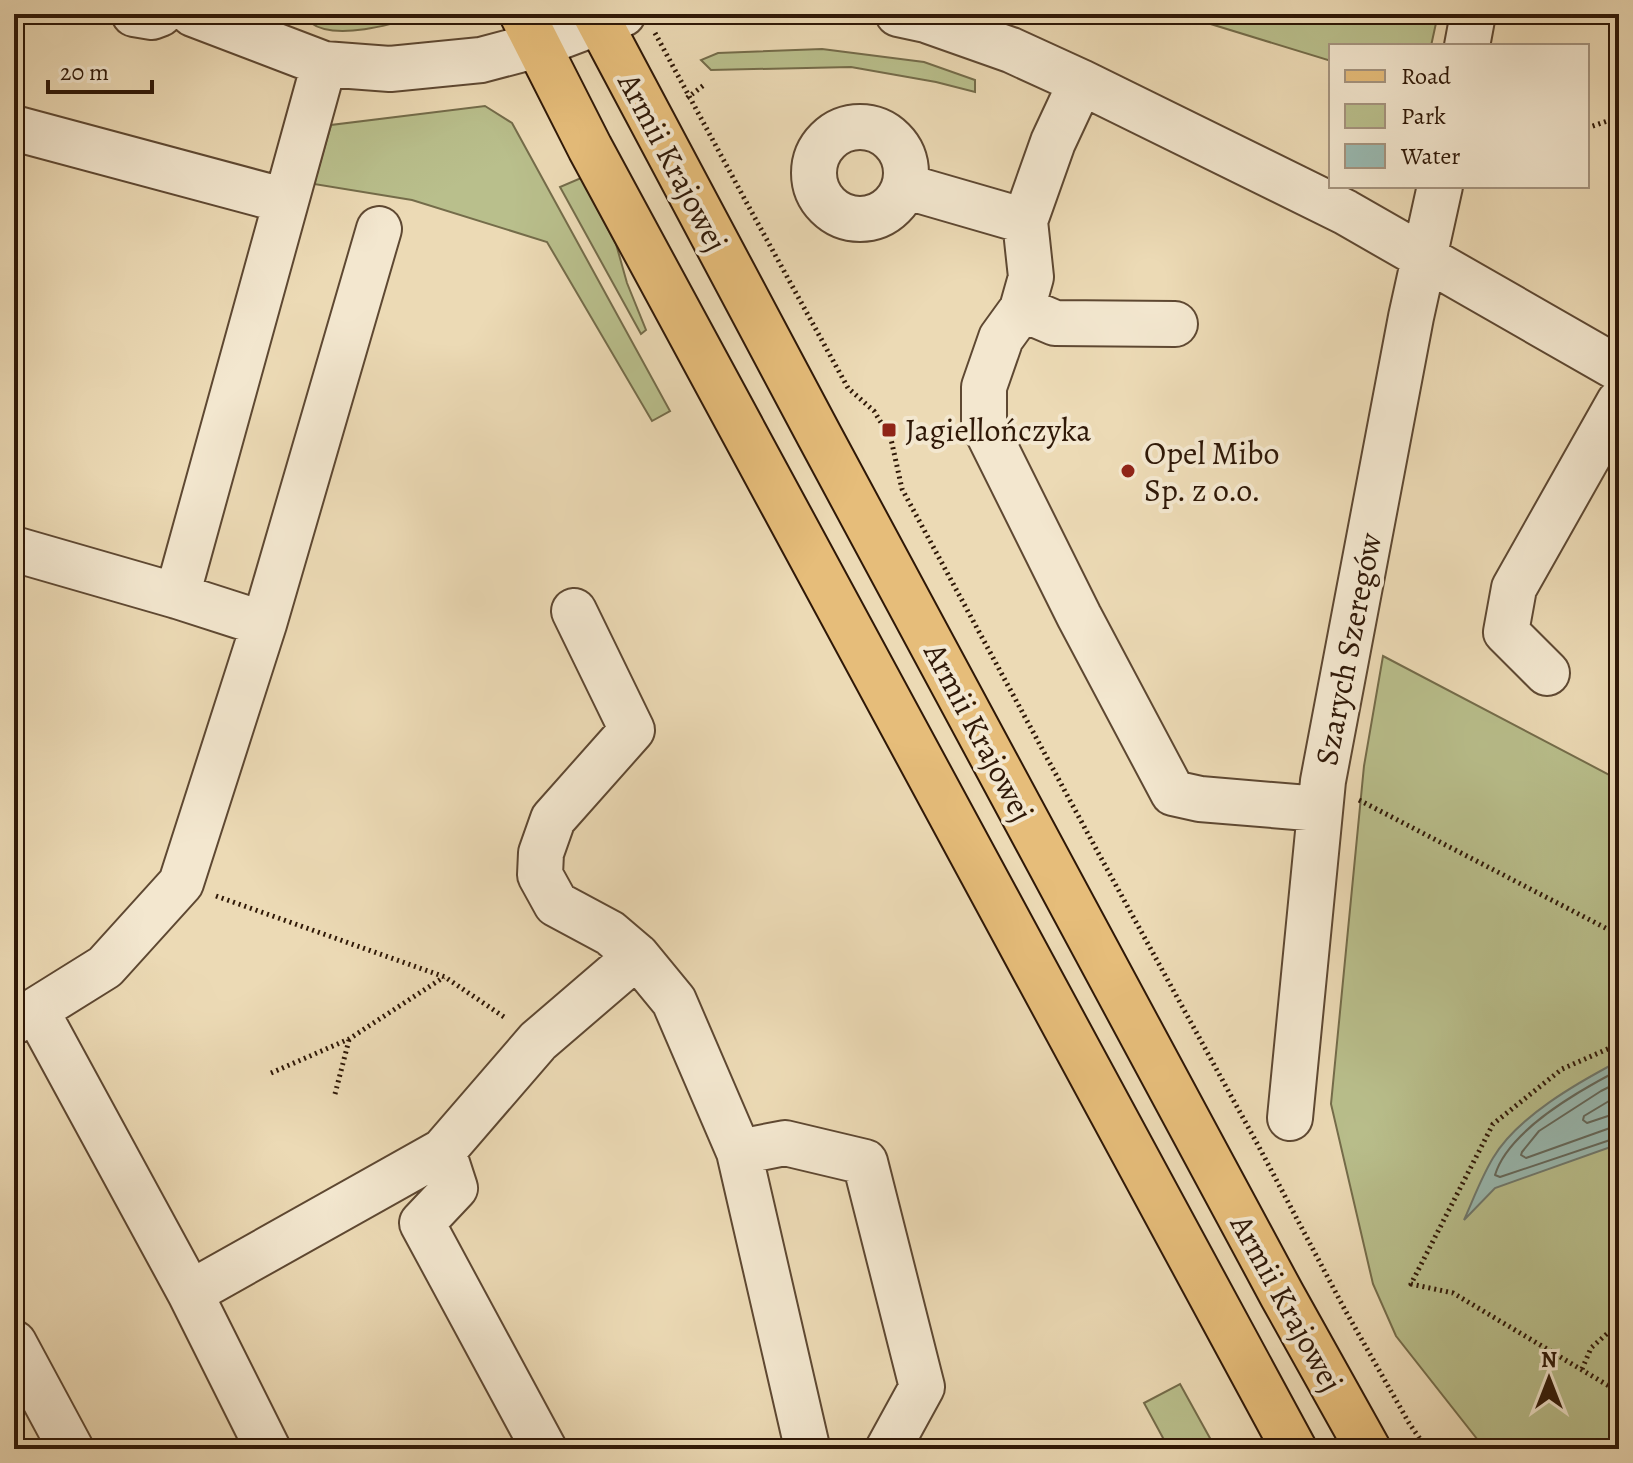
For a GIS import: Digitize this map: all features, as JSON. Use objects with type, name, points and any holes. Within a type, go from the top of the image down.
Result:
[{"type":"main road","name":"Armii Krajowej","points":[[617,19],[826,449],[1368,1449]]},
{"type":"main road","name":"Armii Krajowej","points":[[530,30],[590,148],[1294,1449]]},
{"type":"street","points":[[134,14],[152,17],[160,14]]},
{"type":"street","points":[[193,14],[324,64],[390,69],[481,60],[530,30],[617,19]]},
{"type":"street","points":[[898,14],[926,20],[1011,50],[1081,82],[1345,212],[1619,369]]},
{"type":"street","points":[[1467,44],[1473,14]]},
{"type":"street","points":[[177,596],[324,64]]},
{"type":"street","points":[[1081,82],[1053,142],[1025,221],[1031,277],[1022,309],[1001,338],[984,387],[984,425],[1079,616],[1173,793],[1200,799],[1321,795]]},
{"type":"street","points":[[14,128],[286,201]]},
{"type":"street","points":[[904,186],[1025,221]]},
{"type":"street","name":"Szarych Szeregów","points":[[1290,1118],[1321,795],[1411,317],[1440,188]]},
{"type":"street","points":[[268,1449],[190,1293],[25,1016],[105,967],[181,883],[264,624],[379,229]]},
{"type":"street","points":[[1022,309],[1055,323],[1175,324]]},
{"type":"street","points":[[1547,673],[1506,632],[1514,588],[1619,402]]},
{"type":"street","points":[[14,549],[264,624]]},
{"type":"street","points":[[574,611],[632,730],[553,819],[541,853],[540,875],[556,904],[610,933],[637,956],[674,1001],[739,1152],[804,1448]]},
{"type":"street","points":[[190,1293],[443,1151],[538,1041],[637,956]]},
{"type":"street","points":[[739,1152],[785,1143],[865,1162],[922,1387],[888,1449]]},
{"type":"street","points":[[443,1151],[455,1188],[422,1223],[544,1449]]},
{"type":"street","points":[[14,1343],[71,1449]]},
{"type":"path","points":[[617,19],[689,97],[848,388],[874,411],[891,439],[902,489],[1345,1310],[1427,1449]]},
{"type":"path","points":[[681,101],[704,85]]},
{"type":"path","points":[[1589,127],[1619,117]]},
{"type":"path","points":[[1321,795],[1619,935]]},
{"type":"path","points":[[181,883],[445,977],[538,1041]]},
{"type":"path","points":[[271,1073],[349,1039],[445,977]]},
{"type":"path","points":[[335,1094],[349,1039]]},
{"type":"path","points":[[1619,1044],[1562,1069],[1493,1124],[1411,1284],[1453,1293],[1619,1392]]},
{"type":"path","points":[[1582,1369],[1591,1348],[1619,1323]]},
{"type":"green space","points":[[311,14],[428,14],[368,29],[336,31],[311,23]]},
{"type":"green space","points":[[1178,14],[1438,14],[1431,44],[1329,44],[1329,60]]},
{"type":"green space","points":[[822,49],[924,62],[975,80],[975,92],[851,67],[711,70],[701,60],[718,53]]},
{"type":"green space","points":[[485,106],[512,123],[670,411],[652,421],[547,242],[412,200],[314,184],[331,125]]},
{"type":"green space","points":[[581,178],[616,244],[627,283],[646,330],[641,334],[560,187]]},
{"type":"green space","points":[[1383,656],[1619,780],[1619,1449],[1485,1449],[1396,1336],[1373,1284],[1331,1104],[1364,766]]},
{"type":"green space","points":[[1180,1384],[1216,1449],[1169,1449],[1144,1403]]},
{"type":"water","points":[[1619,1061],[1619,1144],[1495,1188],[1464,1220],[1493,1158],[1517,1129],[1549,1102]]},
{"type":"place","name":"Jagiellończyka","points":[[889,430]]},
{"type":"place","name":"Opel Mibo Sp. z o.o.","points":[[1128,471]]}]
